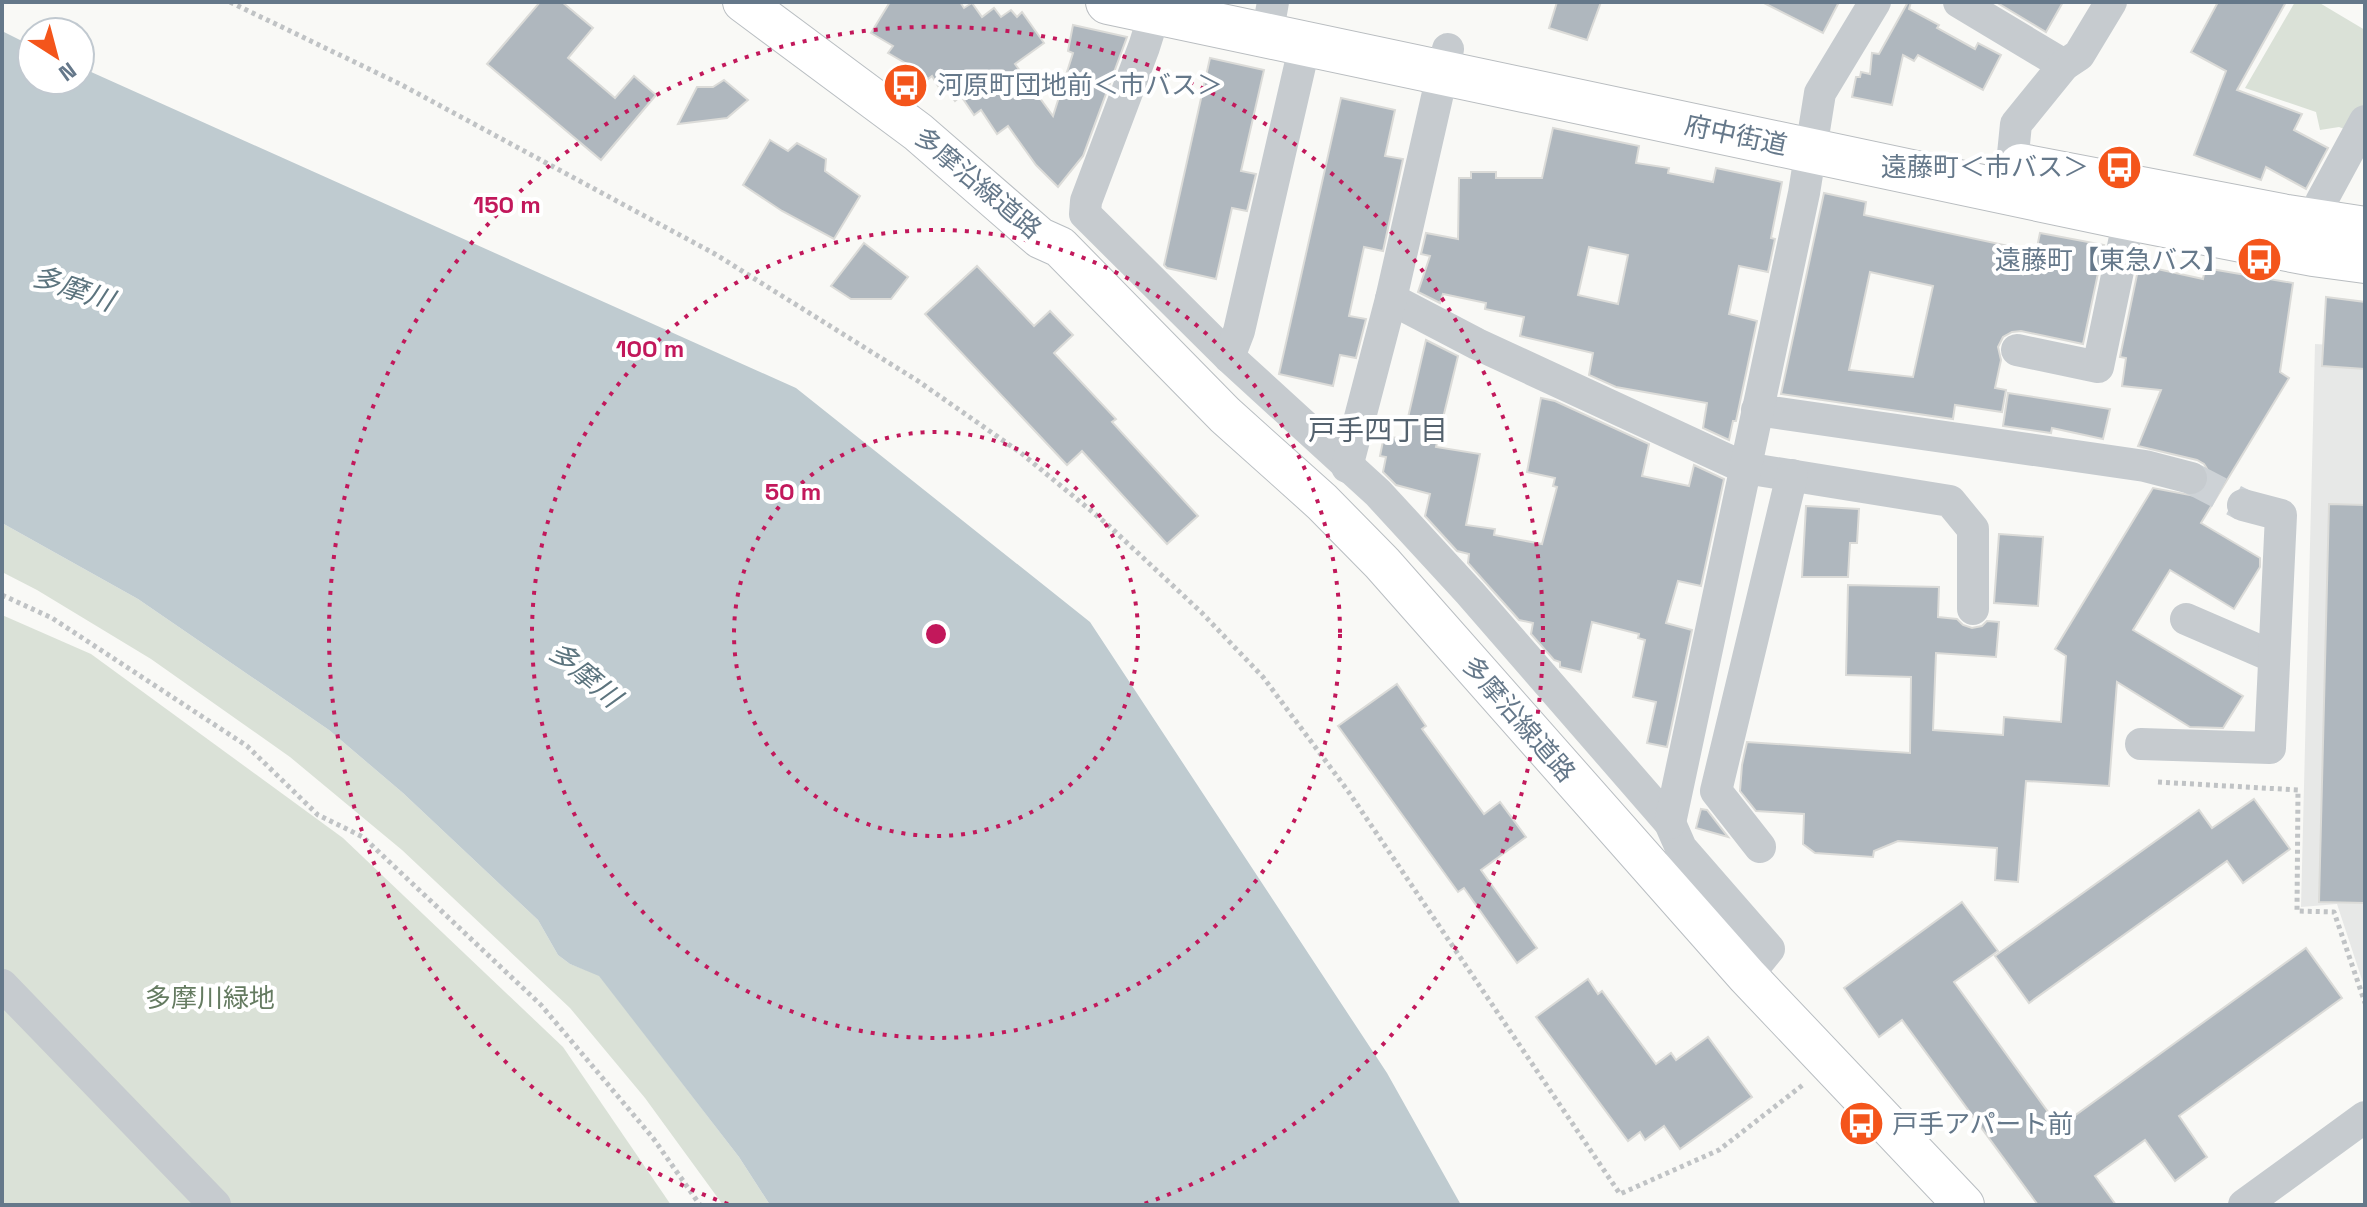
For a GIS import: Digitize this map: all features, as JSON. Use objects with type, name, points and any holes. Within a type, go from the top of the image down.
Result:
[{"type":"highway","name":"府中街道","points":[[1108,2],[1155,12],[1273,18],[1446,61],[1814,140],[2129,218],[2316,238],[2365,229]]},
{"type":"highway","name":"府中街道","points":[[1814,140],[2012,164],[2316,238],[2365,261]]},
{"type":"main road","name":"多摩沿線道路","points":[[743,2],[918,132],[1040,238],[1060,247],[1225,415],[1322,502],[1382,563],[1747,976],[1964,1205]]},
{"type":"main road","name":"多摩沿線道路","points":[[769,2],[853,68],[888,76],[943,116],[961,152],[1002,181],[1051,224],[1060,247]]},
{"type":"street","points":[[1670,823],[1814,140],[1820,93],[1875,2]]},
{"type":"street","points":[[1959,2],[2064,65]]},
{"type":"street","points":[[2012,164],[2016,124],[2064,65],[2079,55],[2111,2]]},
{"type":"street","points":[[1155,12],[1086,201],[1085,214],[1229,357],[1378,493],[1470,593],[1670,823],[1681,848],[1769,949],[1747,976]]},
{"type":"street","points":[[1229,357],[1239,331],[1273,18]]},
{"type":"street","points":[[1347,467],[1391,299],[1446,61]]},
{"type":"street","points":[[2316,238],[2321,202],[2365,121]]},
{"type":"street","points":[[2017,350],[2098,367],[2129,218]]},
{"type":"street","points":[[1391,299],[1477,344],[1745,468],[1950,501],[1973,529],[1973,609]]},
{"type":"street","points":[[1757,410],[2145,466],[2191,478]]},
{"type":"street","points":[[1716,791],[1792,475]]},
{"type":"street","points":[[2141,744],[2270,748],[2281,515],[2243,505]]},
{"type":"street","points":[[2186,619],[2274,657]]},
{"type":"street","points":[[1678,787],[1716,791],[1760,847]]},
{"type":"street","points":[[2,985],[215,1205]]},
{"type":"street","points":[[2244,1205],[2365,1117]]},
{"type":"path","points":[[230,2],[400,84],[715,254],[918,381],[1021,453],[1107,524],[1201,612],[1263,677],[1356,803],[1620,1194],[1719,1150],[1807,1081]]},
{"type":"path","points":[[2,595],[52,618],[247,746],[318,815],[363,837],[541,1005],[653,1138],[700,1205]]},
{"type":"path","points":[[2158,782],[2298,790],[2297,911],[2334,912],[2365,1003]]},
{"type":"shaded area","points":[[2315,344],[2365,347],[2365,989],[2337,904],[2301,907]]},
{"type":"green space","points":[[2295,2],[2318,2],[2365,30],[2365,102],[2350,131],[2339,127],[2320,130],[2316,112],[2245,88]]},
{"type":"green space","points":[[2,523],[138,599],[329,730],[403,793],[538,920],[558,955],[570,964],[599,975],[739,1157],[770,1205],[723,1205],[645,1098],[570,1008],[402,850],[290,757],[151,659],[2,572]]},
{"type":"green space","name":"多摩川緑地","points":[[2,615],[91,654],[343,838],[563,1047],[671,1205],[2,1205]]},
{"type":"water","name":"多摩川","points":[[2,31],[16,38],[16,96],[96,96],[96,74],[796,388],[1090,622],[1387,1073],[1461,1205],[770,1205],[739,1157],[599,976],[570,964],[558,955],[538,920],[403,793],[329,730],[138,599],[2,523]]},
{"type":"building","points":[[540,2],[562,2],[593,28],[568,58],[615,98],[634,76],[656,95],[601,160],[487,64]]},
{"type":"building","points":[[890,2],[960,2],[964,8],[972,3],[982,17],[994,8],[1001,17],[1011,10],[1017,17],[1022,12],[1044,43],[1015,64],[1053,116],[1073,53],[1068,51],[1073,25],[1127,37],[1083,156],[1058,187],[1036,165],[1008,126],[997,134],[981,110],[974,115],[961,96],[955,101],[942,83],[938,86],[932,76],[928,79],[888,53],[893,46],[871,33]]},
{"type":"building","points":[[1557,2],[1601,2],[1587,40],[1549,28]]},
{"type":"building","points":[[1762,2],[1839,2],[1823,33]]},
{"type":"building","points":[[1908,2],[1911,2],[1909,9],[1939,25],[1937,28],[1975,49],[1978,43],[2001,55],[1983,90],[1918,55],[1914,61],[1903,55],[1892,105],[1852,97],[1856,77],[1860,77],[1861,72],[1870,74],[1872,53],[1879,54]]},
{"type":"building","points":[[1996,2],[2063,2],[2046,32]]},
{"type":"building","points":[[2218,2],[2286,2],[2237,90],[2302,114],[2294,130],[2328,148],[2306,189],[2266,167],[2261,180],[2194,155],[2226,71],[2191,52]]},
{"type":"building","points":[[1210,58],[1264,70],[1241,171],[1256,174],[1247,211],[1232,208],[1216,279],[1164,265]]},
{"type":"building","points":[[724,80],[748,100],[727,118],[678,124],[697,87],[713,87]]},
{"type":"building","points":[[1341,98],[1395,110],[1385,156],[1403,159],[1383,251],[1364,247],[1349,316],[1366,319],[1356,358],[1340,355],[1333,386],[1279,374]]},
{"type":"building","points":[[1553,128],[1639,146],[1636,163],[1669,168],[1668,173],[1713,182],[1716,168],[1782,182],[1768,272],[1739,266],[1729,314],[1757,321],[1736,421],[1733,421],[1729,440],[1703,428],[1707,403],[1616,387],[1589,375],[1593,353],[1520,336],[1524,317],[1485,309],[1486,303],[1443,294],[1440,303],[1418,292],[1430,256],[1421,254],[1426,233],[1458,239],[1459,178],[1471,178],[1471,172],[1496,172],[1496,178],[1542,178]],"holes":[[[1589,247],[1628,255],[1618,304],[1578,295]]]},
{"type":"building","points":[[770,140],[788,151],[797,143],[826,159],[825,171],[860,196],[834,239],[782,211],[743,185]]},
{"type":"building","points":[[1824,193],[1866,202],[1864,215],[2036,252],[2040,233],[2104,245],[2083,344],[2021,331],[2003,337],[1998,347],[2001,360],[1995,388],[2006,390],[2002,412],[1955,405],[1953,419],[1781,394]],"holes":[[[1870,272],[1933,286],[1913,377],[1849,370]]]},
{"type":"building","points":[[864,243],[908,277],[891,299],[851,299],[831,286]]},
{"type":"building","points":[[2139,265],[2203,279],[2205,268],[2293,283],[2280,372],[2289,378],[2201,523],[2260,558],[2260,567],[2234,609],[2170,570],[2133,630],[2243,696],[2223,728],[2190,727],[2117,682],[2109,786],[2026,781],[2018,882],[1995,880],[1997,848],[1898,841],[1874,851],[1873,857],[1815,853],[1803,844],[1804,814],[1756,811],[1740,791],[1742,765],[1747,742],[1910,753],[1911,677],[1846,675],[1848,585],[1939,587],[1938,617],[1957,619],[1972,628],[1982,626],[1987,621],[1999,622],[1996,657],[1936,653],[1933,730],[2003,735],[2004,717],[2061,722],[2066,656],[2055,649],[2153,488],[2195,496],[2204,492],[2209,484],[2209,472],[2197,460],[2138,446],[2161,390],[2122,386],[2126,358],[2120,357]]},
{"type":"building","points":[[977,266],[1034,326],[1050,311],[1073,335],[1054,353],[1116,419],[1112,422],[1198,516],[1167,544],[1082,451],[1067,465],[925,314]]},
{"type":"building","points":[[2326,297],[2365,302],[2365,369],[2322,366]]},
{"type":"building","points":[[1426,340],[1458,356],[1436,447],[1480,454],[1466,525],[1495,529],[1494,535],[1542,544],[1557,487],[1553,486],[1555,478],[1527,472],[1541,398],[1555,401],[1649,444],[1642,476],[1689,486],[1694,465],[1724,479],[1701,586],[1678,581],[1666,623],[1692,630],[1667,747],[1647,743],[1656,702],[1633,697],[1645,640],[1638,638],[1639,634],[1592,622],[1581,672],[1560,667],[1560,662],[1554,660],[1531,634],[1533,623],[1519,620],[1468,563],[1469,554],[1457,551],[1425,516],[1430,494],[1396,485],[1383,472],[1386,457],[1380,456],[1384,436],[1403,439]]},
{"type":"building","points":[[2008,393],[2110,409],[2103,439],[2052,428],[2051,433],[2003,426]]},
{"type":"building","points":[[2329,504],[2365,505],[2365,903],[2319,902]]},
{"type":"building","points":[[1806,506],[1859,509],[1857,543],[1850,543],[1848,577],[1802,577]]},
{"type":"building","points":[[1999,534],[2043,537],[2038,606],[1994,603]]},
{"type":"building","points":[[1397,684],[1426,726],[1422,729],[1484,814],[1500,802],[1526,837],[1481,870],[1537,948],[1517,963],[1464,888],[1458,892],[1338,726]]},
{"type":"building","points":[[2254,799],[2290,849],[2243,883],[2227,861],[2029,1003],[1995,956],[2199,810],[2212,828]]},
{"type":"building","points":[[1701,809],[1707,810],[1728,837],[1696,828]]},
{"type":"building","points":[[1962,902],[1998,951],[1954,982],[2059,1127],[2306,948],[2342,998],[2179,1116],[2207,1157],[2175,1181],[2145,1140],[2095,1176],[2116,1205],[2038,1205],[1902,1020],[1879,1037],[1844,988]]},
{"type":"building","points":[[1588,979],[1598,994],[1602,991],[1656,1064],[1671,1053],[1676,1060],[1708,1037],[1752,1097],[1680,1149],[1664,1126],[1645,1140],[1640,1132],[1628,1141],[1536,1017]]},
{"type":"tunnel","points":[[2191,478],[2243,505]]},
{"type":"place","name":"河原町団地前＜市バス＞","points":[[906,85]]},
{"type":"place","name":"遠藤町＜市バス＞","points":[[2120,167]]},
{"type":"place","name":"遠藤町【東急バス】","points":[[2260,260]]},
{"type":"place","name":"戸手アパート前","points":[[1861,1124]]},
{"type":"district","name":"戸手四丁目","points":[[1378,430]]}]
